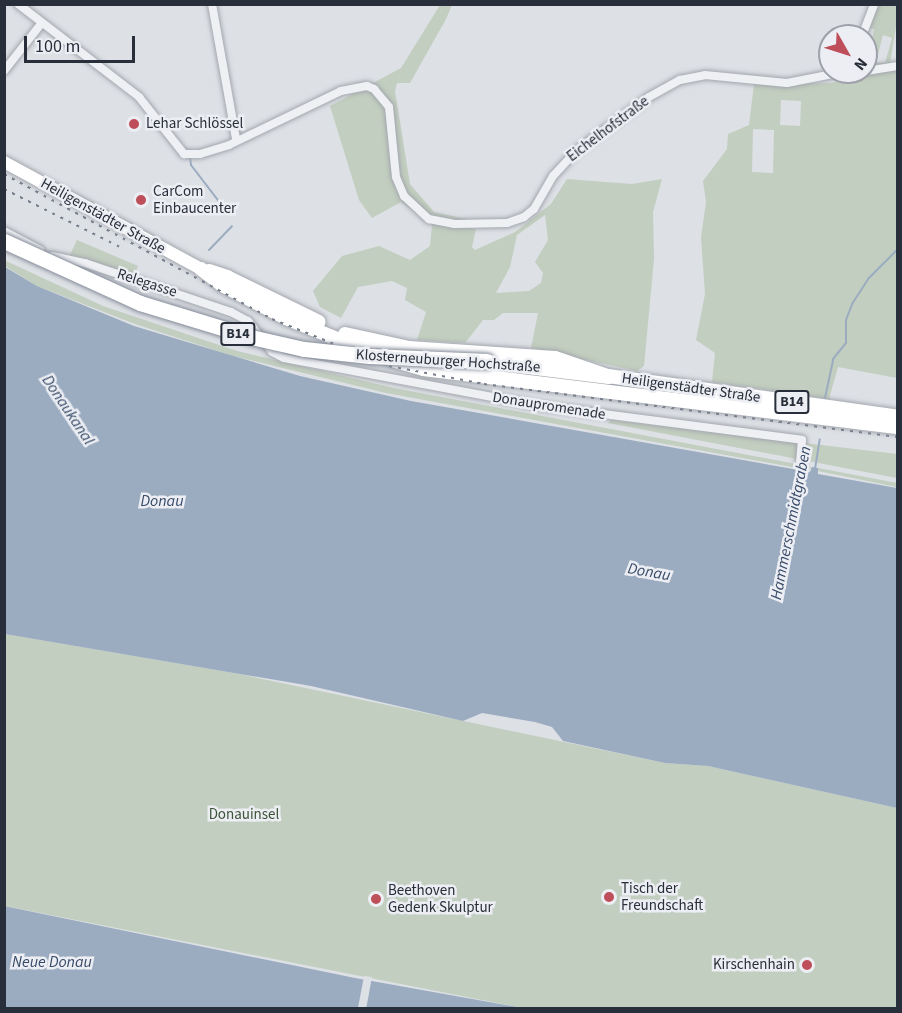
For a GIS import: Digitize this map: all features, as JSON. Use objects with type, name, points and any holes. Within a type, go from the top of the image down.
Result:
[{"type":"highway","name":"Klosterneuburger Hochstraße","points":[[4,241],[140,303],[251,337],[337,352],[516,363],[556,370]]},
{"type":"highway","name":"Klosterneuburger Hochstraße","points":[[4,252],[120,304],[249,347],[349,363],[556,370]]},
{"type":"highway","name":"Heiligenstädter Straße","points":[[556,370],[608,376]]},
{"type":"main road","name":"Heiligenstädter Straße","points":[[4,162],[201,269]]},
{"type":"main road","points":[[201,269],[227,277],[347,335],[370,341],[555,358],[608,376]]},
{"type":"main road","points":[[201,269],[222,285],[286,318],[377,356],[423,369],[897,427]]},
{"type":"main road","name":"Heiligenstädter Straße","points":[[608,376],[897,417]]},
{"type":"street","points":[[4,71],[41,24],[18,4]]},
{"type":"street","points":[[212,4],[236,140]]},
{"type":"street","points":[[866,24],[874,4]]},
{"type":"street","name":"Eichelhofstraße","points":[[41,24],[77,47],[139,97],[184,154],[200,154],[341,92],[367,86],[379,93],[389,107],[396,177],[415,208],[435,222],[507,223],[530,214],[552,176],[576,151],[649,97],[680,80],[705,75],[787,83],[818,77]]},
{"type":"street","points":[[878,69],[897,66]]},
{"type":"street","name":"Relegasse","points":[[4,231],[53,257],[85,263],[231,312],[248,321],[277,355]]},
{"type":"street","name":"Donaupromenade","points":[[277,355],[534,405],[802,440],[800,462]]},
{"type":"green space","points":[[440,5],[452,5],[410,83],[397,83],[395,91],[410,184],[434,212],[467,219],[460,226],[476,229],[472,247],[475,250],[515,232],[551,204],[567,179],[632,184],[662,179],[653,212],[654,259],[644,366],[637,371],[531,348],[538,313],[503,313],[494,320],[483,320],[465,343],[417,340],[426,312],[405,300],[407,288],[392,281],[358,287],[341,318],[320,307],[313,291],[342,256],[379,246],[410,260],[430,246],[432,225],[401,202],[372,218],[359,200],[330,106],[401,68]],"holes":[[[545,215],[548,240],[535,262],[543,273],[541,283],[529,291],[496,293],[510,267],[517,235]]]},
{"type":"green space","points":[[876,5],[897,6],[890,64],[878,66],[878,62],[885,63],[892,38],[883,35],[878,54],[878,24],[870,24]]},
{"type":"green space","points":[[897,65],[897,378],[838,367],[829,399],[712,382],[715,353],[696,340],[705,294],[701,237],[706,202],[703,181],[727,149],[728,134],[749,125],[754,84],[878,84],[878,70]],"holes":[[[781,100],[801,101],[800,126],[780,125]],[[753,129],[774,130],[773,173],[752,172]]]},
{"type":"green space","points":[[77,240],[138,266],[135,274],[69,257]]},
{"type":"green space","points":[[4,260],[103,306],[237,351],[394,388],[812,467],[808,470],[386,393],[233,356],[135,324],[37,286],[5,266]]},
{"type":"green space","points":[[611,420],[897,454],[897,478],[608,423]]},
{"type":"green space","points":[[818,468],[897,483],[897,487],[818,471]]},
{"type":"green space","name":"Donauinsel","points":[[5,634],[234,673],[665,763],[708,766],[897,808],[897,1008],[523,1008],[5,906]]},
{"type":"water","name":"Donau","points":[[5,267],[37,286],[134,326],[300,376],[411,401],[810,472],[812,467],[818,468],[818,474],[897,488],[897,808],[708,766],[665,763],[563,741],[552,727],[535,722],[482,713],[463,721],[311,686],[5,634]]},
{"type":"water","name":"Neue Donau","points":[[4,906],[355,978],[523,1008],[5,1008]]},
{"type":"pier","points":[[364,976],[372,977],[367,1004],[366,1008],[358,1008]]},
{"type":"waterway","points":[[190,157],[191,165],[224,208]]},
{"type":"waterway","points":[[209,250],[232,226]]},
{"type":"waterway","name":"Hammerschmidtgraben","points":[[825,398],[833,359],[846,343],[846,320],[852,304],[869,278],[898,249]]},
{"type":"waterway","name":"Hammerschmidtgraben","points":[[815,469],[820,439]]},
{"type":"railway","points":[[4,174],[272,319],[389,366],[484,384],[898,437]]},
{"type":"railway","points":[[4,189],[120,247]]},
{"type":"place","name":"Lehar Schlössel","points":[[134,124]]},
{"type":"place","name":"CarCom Einbaucenter","points":[[141,200]]},
{"type":"place","name":"Tisch der Freundschaft","points":[[609,897]]},
{"type":"place","name":"Beethoven Gedenk Skulptur","points":[[376,899]]},
{"type":"place","name":"Kirschenhain","points":[[807,965]]},
{"type":"water label","name":"Donaukanal","points":[[68,410]]}]
